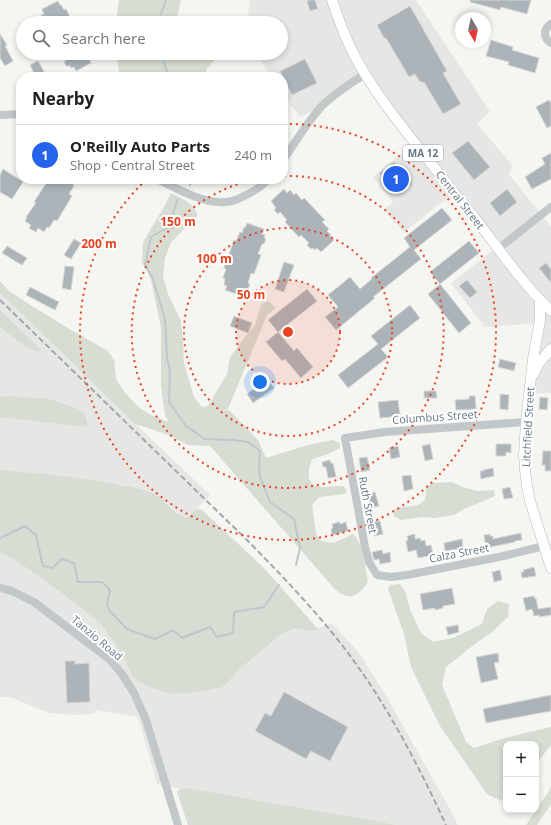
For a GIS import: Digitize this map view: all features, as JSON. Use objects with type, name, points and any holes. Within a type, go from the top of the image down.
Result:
[{"type":"main road","name":"Central Street","points":[[332,0],[350,47],[373,88],[498,249],[537,297],[551,311]]},
{"type":"main road","name":"Central Street","points":[[537,297],[551,301]]},
{"type":"main road","name":"Litchfield Street","points":[[537,297],[540,320],[532,359],[524,455],[530,501],[551,568]]},
{"type":"main road","name":"Litchfield Street","points":[[531,379],[539,363],[551,349]]},
{"type":"street","points":[[551,24],[545,32],[546,39],[551,43]]},
{"type":"street","points":[[288,153],[322,106],[337,92],[365,74]]},
{"type":"street","points":[[0,115],[16,114]]},
{"type":"street","points":[[167,184],[212,202],[224,202],[246,196],[263,184]]},
{"type":"street","points":[[498,249],[551,207]]},
{"type":"street","name":"Columbus Street","points":[[345,438],[385,432],[526,422]]},
{"type":"street","name":"Ruth Street","points":[[345,438],[365,547],[369,562],[377,575]]},
{"type":"street","name":"Calza Street","points":[[377,575],[391,576],[407,574],[499,557],[544,546]]},
{"type":"street","name":"Tanzio Road","points":[[0,588],[34,602],[109,659],[122,674],[134,693],[146,720],[178,825]]},
{"type":"shaded area","points":[[119,0],[181,0],[177,16],[117,16]]},
{"type":"shaded area","points":[[250,0],[416,0],[490,112],[477,124],[513,166],[509,174],[551,227],[551,393],[529,394],[539,326],[528,324],[485,327],[451,283],[497,247],[454,193],[404,232],[384,210],[393,202],[373,177],[414,143],[365,74],[322,106],[300,117],[288,101],[288,72],[268,72],[260,60],[288,60],[288,16],[248,16]]},
{"type":"shaded area","points":[[117,60],[214,60],[206,70],[206,72],[119,72]]},
{"type":"shaded area","points":[[171,193],[190,204],[198,215],[171,242],[165,258],[163,276],[168,294],[181,321],[184,363],[194,397],[202,407],[208,406],[227,374],[230,357],[255,325],[261,305],[268,301],[276,308],[267,315],[228,409],[219,412],[229,410],[258,440],[266,458],[308,445],[332,440],[340,443],[340,448],[312,459],[309,469],[309,479],[313,485],[322,487],[344,486],[347,492],[344,494],[319,497],[312,505],[316,534],[321,541],[334,543],[353,534],[360,544],[364,556],[368,582],[361,591],[355,595],[348,596],[338,592],[333,587],[210,446],[188,445],[169,435],[135,424],[0,293],[0,281],[9,291],[32,306],[108,351],[114,360],[116,379],[123,390],[138,407],[153,416],[169,422],[165,416],[161,385],[161,328],[151,280],[147,269],[142,263],[143,242]]},
{"type":"shaded area","points":[[0,293],[210,495],[197,509],[186,518],[181,516],[168,504],[122,484],[76,477],[0,470]]},
{"type":"shaded area","points":[[0,310],[41,350],[38,352],[27,347],[0,326]]},
{"type":"shaded area","points":[[10,396],[49,399],[76,408],[85,415],[88,425],[84,427],[0,417],[0,397]]},
{"type":"shaded area","points":[[0,470],[76,477],[133,487],[157,495],[177,513],[186,518],[197,509],[202,510],[264,568],[318,629],[311,631],[296,628],[283,633],[242,667],[223,687],[199,692],[171,694],[146,686],[132,676],[123,655],[100,623],[47,582],[12,558],[0,552]]},
{"type":"shaded area","points":[[452,482],[477,491],[494,490],[495,496],[464,509],[454,515],[401,520],[394,516],[393,510],[418,505],[425,500],[426,488],[432,483]]},
{"type":"shaded area","points":[[0,552],[12,558],[47,582],[100,623],[123,655],[132,676],[223,687],[242,667],[283,633],[296,628],[311,631],[332,623],[359,653],[388,699],[458,825],[396,825],[188,788],[180,789],[157,784],[138,717],[95,710],[95,713],[91,714],[75,715],[49,713],[10,697],[0,697]]},
{"type":"shaded area","points":[[400,584],[405,591],[411,612],[421,633],[433,642],[453,638],[482,624],[487,609],[498,601],[509,604],[508,617],[492,632],[446,667],[442,685],[466,742],[474,748],[505,738],[551,727],[551,745],[539,760],[539,741],[503,741],[503,799],[501,801],[487,794],[440,726],[411,667],[404,634],[388,589],[390,585]]},
{"type":"shaded area","points":[[551,786],[551,804],[537,825],[526,825],[534,813],[539,813],[539,806]]},
{"type":"shaded area","points":[[188,788],[396,825],[188,825],[177,792],[180,789]]},
{"type":"building","points":[[307,0],[315,0],[318,9],[310,11]]},
{"type":"building","points":[[470,0],[531,0],[527,14],[501,7],[500,10],[470,2]]},
{"type":"building","points":[[58,1],[64,10],[66,9],[70,16],[42,16],[44,14],[42,9]]},
{"type":"building","points":[[410,6],[447,71],[443,73],[461,104],[443,114],[424,82],[420,82],[415,74],[409,77],[377,25]]},
{"type":"building","points":[[0,34],[7,45],[5,46],[13,61],[5,66],[0,58]]},
{"type":"building","points":[[491,40],[513,47],[512,50],[539,58],[535,73],[508,65],[509,62],[486,56],[488,48],[491,48]]},
{"type":"building","points":[[305,59],[317,83],[292,95],[288,87],[288,72],[280,71]]},
{"type":"building","points":[[90,60],[91,63],[76,71],[74,67],[71,68],[69,65],[67,67],[64,62]]},
{"type":"building","points":[[38,61],[44,72],[34,72],[30,65]]},
{"type":"building","points":[[549,100],[551,103],[551,126],[547,128],[536,107]]},
{"type":"building","points":[[468,141],[490,167],[474,180],[452,153]]},
{"type":"building","points":[[551,153],[551,179],[532,189],[525,177],[545,164],[542,158]]},
{"type":"building","points":[[394,162],[412,184],[398,195],[380,173]]},
{"type":"building","points":[[3,169],[16,177],[16,184],[22,184],[12,199],[0,192],[0,175]]},
{"type":"building","points":[[46,184],[74,184],[69,194],[72,196],[57,221],[54,220],[49,228],[47,227],[44,232],[38,228],[36,232],[29,228],[31,225],[25,221],[27,218],[26,217],[36,203],[34,202]]},
{"type":"building","points":[[284,189],[287,193],[290,190],[294,195],[296,193],[302,200],[304,198],[325,220],[322,222],[329,229],[327,231],[334,240],[321,252],[317,248],[315,250],[313,248],[311,249],[307,245],[309,243],[301,235],[299,237],[285,222],[287,220],[280,212],[278,214],[274,210],[276,208],[271,201]]},
{"type":"building","points":[[507,189],[517,202],[500,216],[490,203]]},
{"type":"building","points":[[442,208],[452,220],[414,250],[421,259],[373,297],[375,298],[336,330],[325,317],[338,307],[328,295],[350,277],[360,289],[372,279],[371,278],[410,247],[404,238]]},
{"type":"building","points":[[247,223],[264,229],[262,234],[265,235],[264,238],[266,239],[258,254],[261,255],[254,274],[251,273],[248,289],[245,289],[242,296],[225,290],[227,286],[224,285],[225,279],[223,278],[226,269],[224,268],[234,240],[236,241],[240,232],[242,233]]},
{"type":"building","points":[[74,239],[81,243],[71,259],[64,255]]},
{"type":"building","points":[[469,241],[479,253],[440,284],[430,272]]},
{"type":"building","points":[[7,246],[27,258],[22,265],[2,253]]},
{"type":"building","points":[[284,262],[294,265],[284,292],[275,289]]},
{"type":"building","points":[[546,263],[551,269],[551,283],[539,268]]},
{"type":"building","points":[[65,266],[74,267],[71,290],[62,288]]},
{"type":"building","points":[[467,280],[477,292],[470,298],[459,286]]},
{"type":"building","points":[[440,284],[471,323],[459,333],[428,294]]},
{"type":"building","points":[[30,287],[59,302],[55,310],[26,295]]},
{"type":"building","points":[[307,289],[317,301],[278,332],[268,320]]},
{"type":"building","points":[[410,305],[420,318],[381,349],[388,357],[348,388],[338,375],[378,344],[371,336]]},
{"type":"building","points":[[234,316],[252,323],[248,333],[230,326]]},
{"type":"building","points":[[278,332],[294,351],[297,348],[313,367],[301,378],[285,359],[282,361],[266,342]]},
{"type":"building","points":[[500,359],[516,363],[514,371],[498,367]]},
{"type":"building","points":[[267,379],[274,388],[253,403],[247,394]]},
{"type":"building","points":[[424,391],[436,391],[437,398],[424,398]]},
{"type":"building","points":[[500,394],[509,395],[508,410],[500,409]]},
{"type":"building","points":[[469,396],[475,396],[476,409],[456,410],[455,400],[469,399]]},
{"type":"building","points":[[540,397],[548,398],[547,410],[539,409]]},
{"type":"building","points":[[398,400],[400,416],[380,418],[378,402]]},
{"type":"building","points":[[430,444],[433,459],[425,461],[422,446]]},
{"type":"building","points":[[496,444],[511,444],[511,453],[506,452],[506,456],[496,456]]},
{"type":"building","points":[[398,446],[400,457],[391,459],[389,448]]},
{"type":"building","points":[[543,451],[551,451],[551,471],[545,471],[545,465],[542,465]]},
{"type":"building","points":[[367,457],[370,470],[361,472],[359,458]]},
{"type":"building","points":[[330,460],[330,463],[333,463],[336,477],[328,478],[326,467],[323,467],[322,462]]},
{"type":"building","points":[[493,468],[494,476],[481,479],[480,471]]},
{"type":"building","points":[[411,475],[413,489],[404,491],[402,476]]},
{"type":"building","points":[[510,487],[513,498],[504,499],[502,489]]},
{"type":"building","points":[[375,492],[379,506],[371,508],[367,494]]},
{"type":"building","points":[[380,521],[383,534],[374,536],[372,522]]},
{"type":"building","points":[[339,522],[340,524],[346,522],[348,531],[332,535],[332,524]]},
{"type":"building","points":[[521,533],[522,540],[486,548],[484,535],[490,534],[490,536],[493,536],[493,539]]},
{"type":"building","points":[[415,534],[415,539],[420,538],[421,541],[425,540],[426,546],[431,545],[433,555],[418,558],[416,550],[408,552],[406,541],[408,540],[407,536]]},
{"type":"building","points":[[462,539],[463,548],[445,551],[444,543]]},
{"type":"building","points":[[382,550],[383,554],[390,552],[391,562],[380,564],[379,559],[374,560],[372,552]]},
{"type":"building","points":[[534,567],[536,576],[522,578],[521,572],[524,572],[523,570]]},
{"type":"building","points":[[500,570],[502,580],[494,582],[492,572]]},
{"type":"building","points":[[452,588],[455,604],[443,606],[443,608],[435,610],[435,608],[423,610],[420,594]]},
{"type":"building","points":[[534,596],[535,599],[536,598],[538,609],[551,607],[551,615],[540,617],[539,615],[534,616],[532,609],[526,611],[523,598]]},
{"type":"building","points":[[458,625],[459,632],[448,635],[446,627]]},
{"type":"building","points":[[498,653],[499,662],[494,663],[498,679],[481,683],[476,657]]},
{"type":"building","points":[[65,661],[75,661],[75,664],[89,663],[90,702],[67,703]]},
{"type":"building","points":[[284,692],[348,727],[330,761],[311,751],[306,759],[255,731],[265,713],[271,716]]},
{"type":"building","points":[[551,695],[551,711],[486,723],[483,709]]},
{"type":"waterway","points":[[160,16],[166,0]]},
{"type":"waterway","points":[[163,60],[167,72]]},
{"type":"waterway","points":[[178,199],[168,227],[151,237],[145,265],[153,279],[165,319],[167,357],[170,371],[169,402],[186,426],[205,439],[248,442],[260,451],[260,477],[270,502],[294,519],[300,548],[296,565]]},
{"type":"waterway","points":[[0,538],[25,526],[36,535],[43,566],[52,568],[62,559],[74,563],[78,582],[102,582],[110,590],[107,604],[109,610],[127,629],[155,639],[173,630],[182,638],[210,627],[217,637],[233,633],[234,612],[264,607],[279,585]]},
{"type":"railway","points":[[0,300],[248,541],[318,616],[344,647],[382,702],[416,763],[446,825]]},
{"type":"place","name":"O'Reilly Auto Parts","points":[[396,179]]}]
